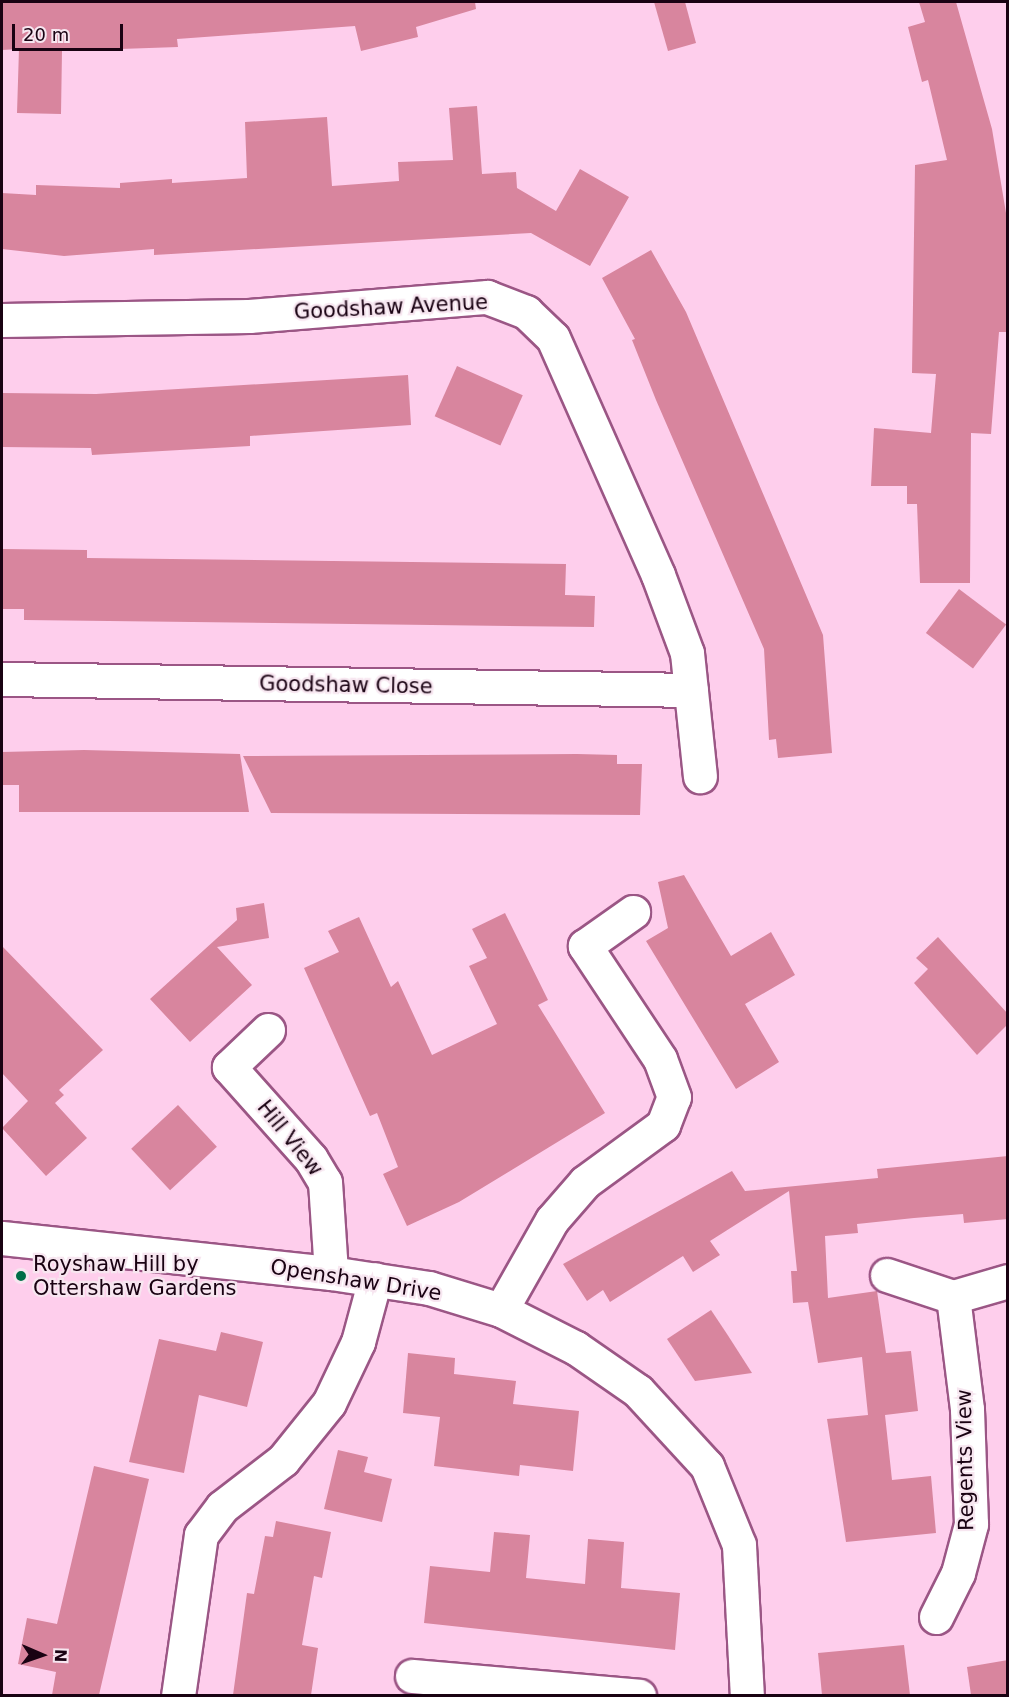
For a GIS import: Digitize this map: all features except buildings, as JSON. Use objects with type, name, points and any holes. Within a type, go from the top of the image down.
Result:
[{"type":"street","name":"Goodshaw Avenue","points":[[2,320],[249,316],[487,297],[526,312],[553,338],[658,575],[687,653],[700,776]]},
{"type":"street","name":"Goodshaw Close","points":[[2,679],[692,690]]},
{"type":"street","points":[[501,1310],[552,1220],[585,1182],[663,1125],[674,1097],[660,1059],[585,946],[633,912]]},
{"type":"street","name":"Hill View","points":[[268,1030],[229,1067],[311,1159],[325,1182],[331,1273]]},
{"type":"street","name":"Openshaw Drive","points":[[2,1238],[331,1273],[429,1288],[501,1310],[576,1348],[638,1391],[707,1466],[739,1545],[747,1695]]},
{"type":"street","points":[[887,1275],[953,1297],[1008,1281]]},
{"type":"street","points":[[178,1695],[201,1535],[222,1507],[284,1460],[329,1403],[358,1342],[375,1279]]},
{"type":"street","name":"Regents View","points":[[936,1617],[958,1573],[971,1524],[967,1409],[953,1297]]},
{"type":"street","points":[[412,1676],[493,1689],[639,1695]]},
{"type":"place","name":"Royshaw Hill by Ottershaw Gardens","points":[[21,1276]]}]
